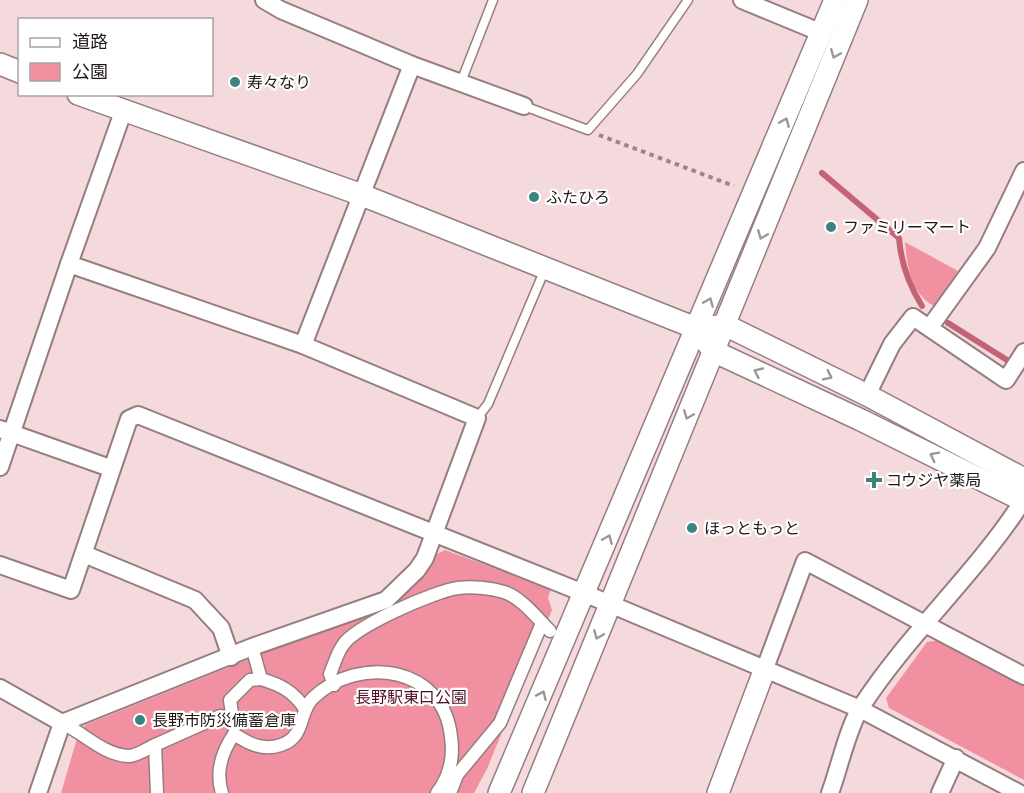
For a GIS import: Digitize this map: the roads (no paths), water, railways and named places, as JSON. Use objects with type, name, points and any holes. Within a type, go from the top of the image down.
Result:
[{"type":"street","points":[[264,0],[281,10],[412,65],[461,81],[524,106]]},
{"type":"street","points":[[742,0],[822,33]]},
{"type":"street","points":[[500,793],[586,594],[671,384],[698,329],[835,0]]},
{"type":"street","points":[[532,793],[611,605],[857,0]]},
{"type":"street","points":[[0,64],[18,71]]},
{"type":"street","points":[[303,345],[412,65]]},
{"type":"street","points":[[83,96],[362,195],[698,329],[725,325],[867,396],[1024,479]]},
{"type":"street","points":[[0,467],[6,431],[123,112]]},
{"type":"street","points":[[930,327],[987,248],[1024,171]]},
{"type":"street","points":[[38,793],[62,723],[252,647],[386,600],[417,570],[424,558],[477,418],[303,345],[69,264]]},
{"type":"street","points":[[867,396],[891,344],[914,317],[1006,380],[1024,352]]},
{"type":"street","points":[[698,329],[713,351],[1024,500],[924,623],[860,709],[830,793]]},
{"type":"street","points":[[0,566],[71,590],[110,468],[129,418],[138,415],[586,594],[764,671],[860,709],[1019,793]]},
{"type":"street","points":[[6,431],[110,468]]},
{"type":"street","points":[[84,554],[195,600],[221,628],[231,657]]},
{"type":"street","points":[[718,793],[805,561],[1024,676]]},
{"type":"street","points":[[334,685],[330,674],[344,643],[374,621],[396,613],[416,600],[458,588],[505,592],[546,627],[500,723],[446,789]]},
{"type":"street","points":[[252,647],[261,679]]},
{"type":"street","points":[[234,734],[248,743],[263,748],[283,745],[300,731],[305,709],[313,698],[334,685],[357,673],[380,671],[398,674],[434,693],[451,728],[453,751],[446,789]]},
{"type":"street","points":[[222,793],[219,767],[224,748],[234,734],[230,700],[250,680],[261,679],[284,686],[305,709]]},
{"type":"street","points":[[0,688],[76,730],[98,747],[130,756],[220,716],[234,720]]},
{"type":"street","points":[[155,745],[157,793]]},
{"type":"street","points":[[940,793],[956,758]]},
{"type":"lane","points":[[461,81],[493,0]]},
{"type":"lane","points":[[524,106],[588,130],[637,74],[688,0]]},
{"type":"lane","points":[[477,418],[488,404],[545,269]]},
{"type":"waterway","points":[[822,173],[899,238],[906,274],[922,306]]},
{"type":"waterway","points":[[948,323],[1007,360]]},
{"type":"place","name":"寿々なり","points":[[235,82]]},
{"type":"place","name":"ふたひろ","points":[[534,197]]},
{"type":"place","name":"ファミリーマート","points":[[831,227]]},
{"type":"place","name":"コウジヤ薬局","points":[[874,480]]},
{"type":"place","name":"ほっともっと","points":[[692,528]]},
{"type":"place","name":"長野市防災備蓄倉庫","points":[[140,720]]},
{"type":"park label","name":"長野駅東口公園","points":[[411,697]]}]
